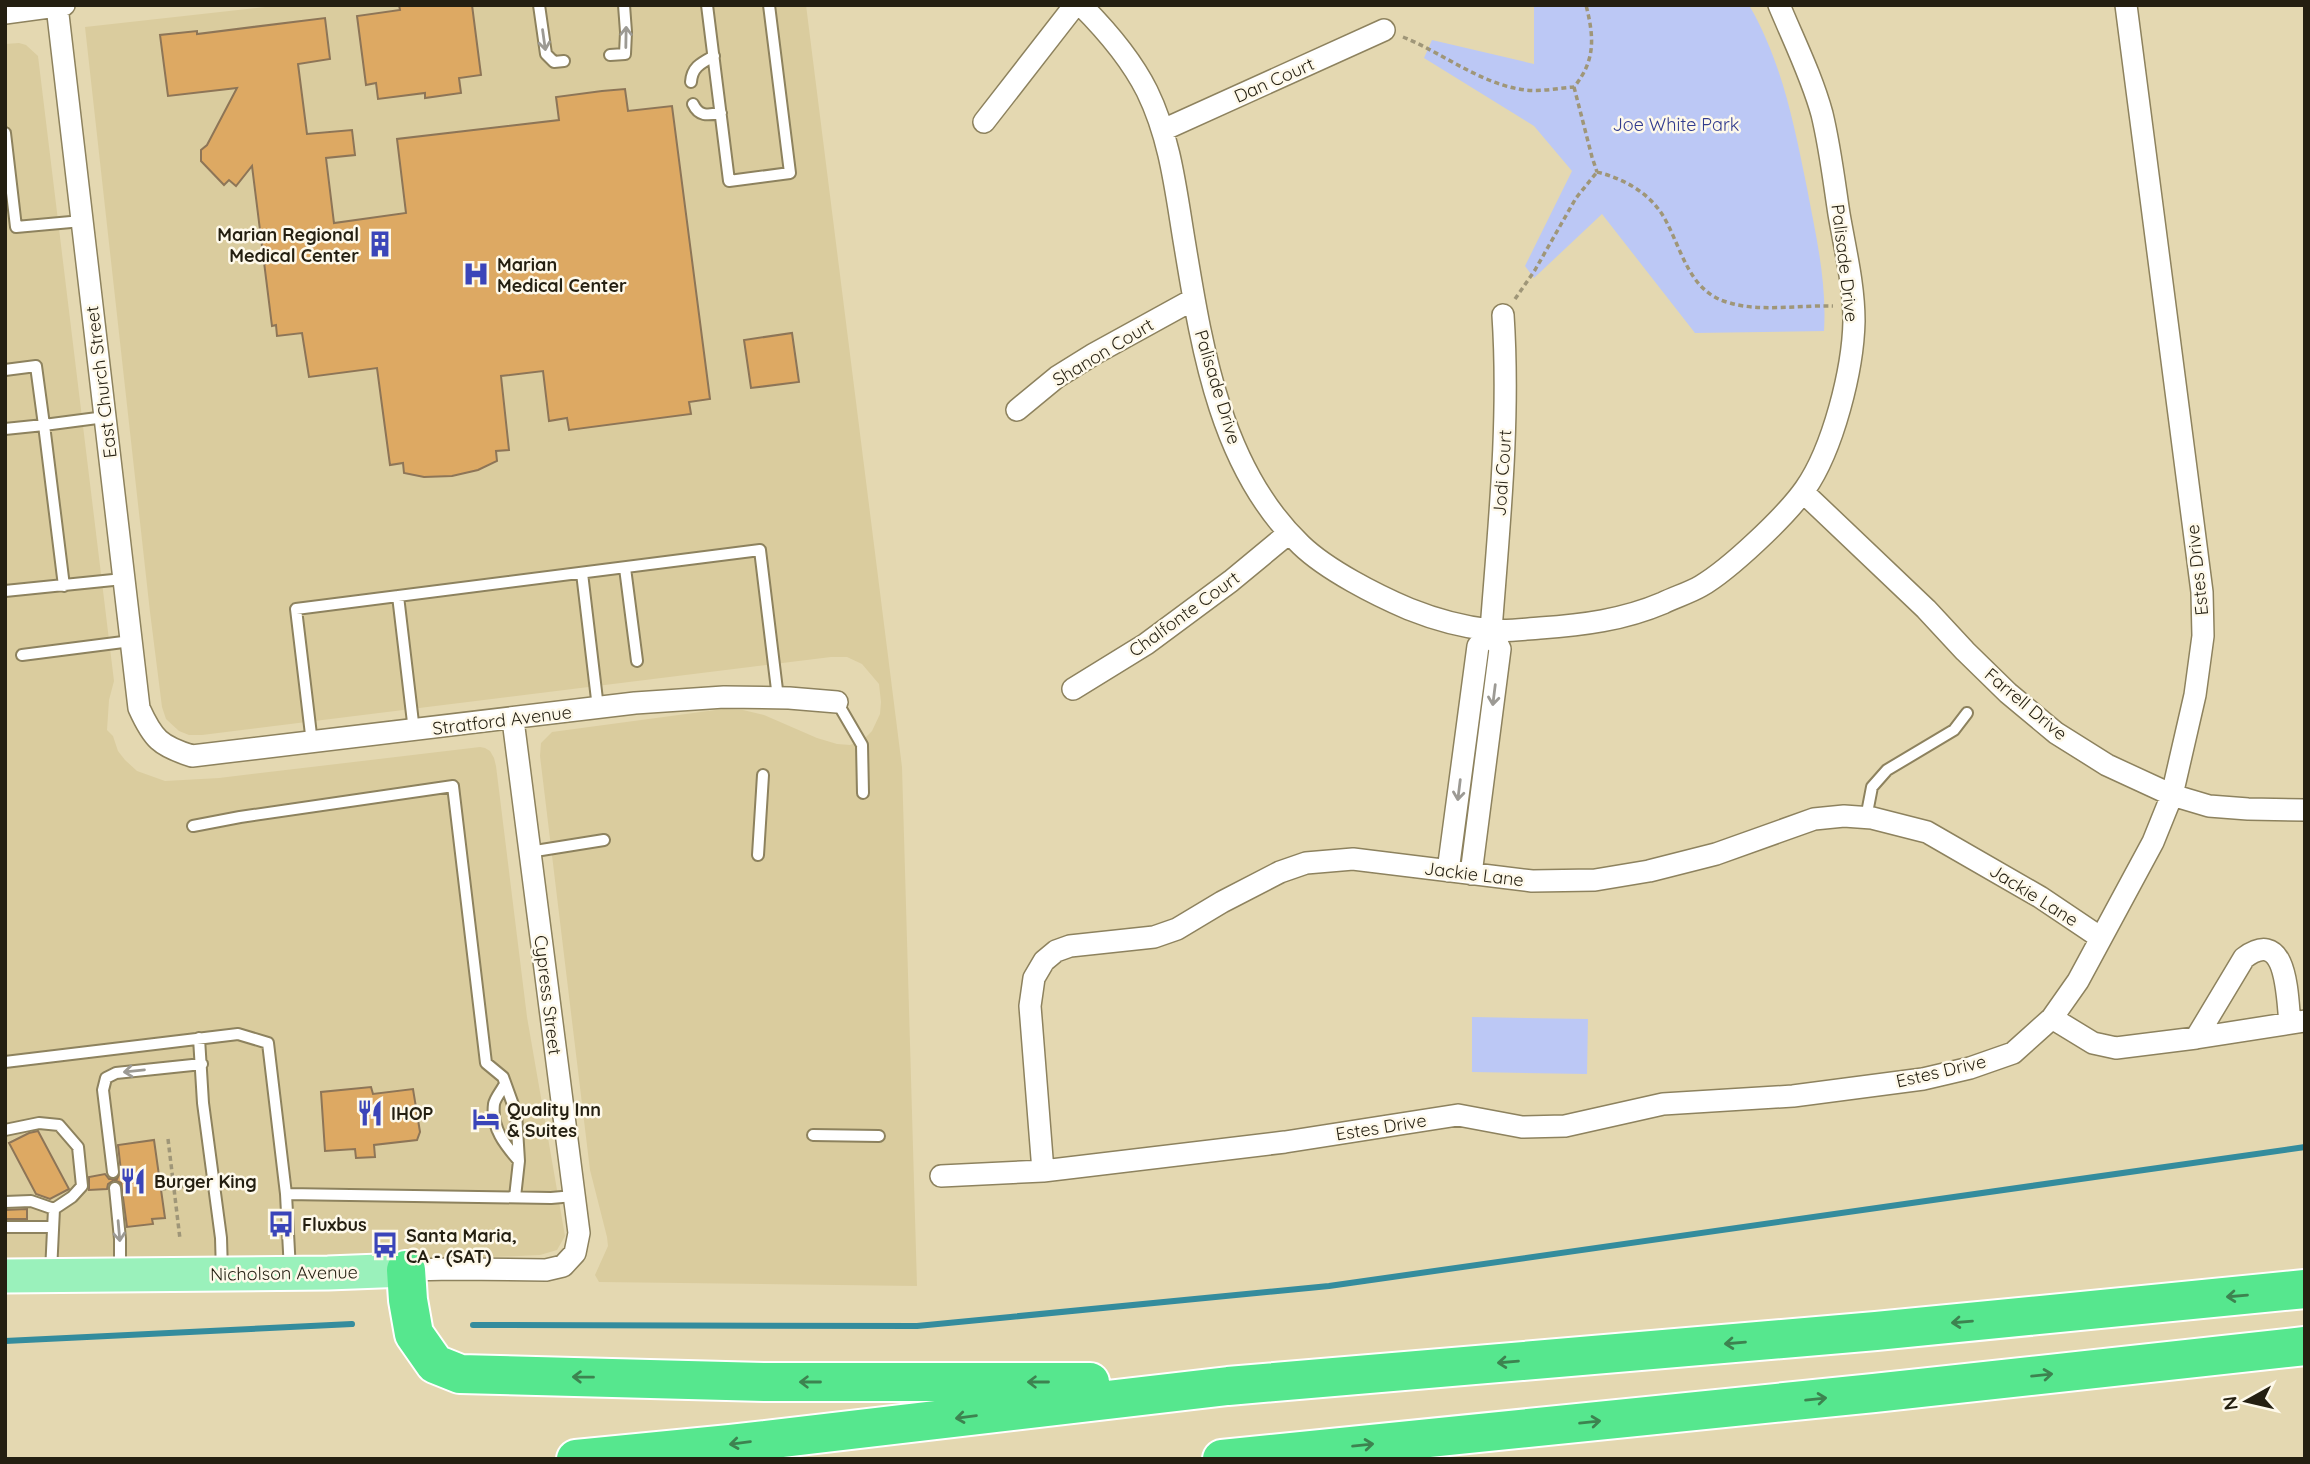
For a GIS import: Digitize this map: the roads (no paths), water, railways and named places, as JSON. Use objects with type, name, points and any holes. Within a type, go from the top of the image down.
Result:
[{"type":"highway","points":[[406,1270],[408,1300],[415,1334],[435,1364],[460,1374],[765,1382],[1109,1382],[1228,1386]]},
{"type":"highway","points":[[576,1459],[730,1444],[1228,1386],[1890,1329],[2305,1289]]},
{"type":"highway","points":[[1222,1459],[1888,1392],[2305,1346]]},
{"type":"main road","name":"Nicholson Avenue","points":[[5,1276],[406,1270]]},
{"type":"street","points":[[5,13],[64,5]]},
{"type":"street","points":[[984,122],[1075,5]]},
{"type":"street","name":"Palisade Drive","points":[[1081,5],[1100,24],[1135,69],[1163,130],[1171,157],[1208,367],[1241,460],[1261,496],[1289,533],[1323,563],[1407,608],[1437,619],[1491,630],[1596,624],[1640,613],[1701,586],[1730,565],[1767,530],[1803,492],[1815,472],[1835,423],[1850,362],[1854,306],[1823,118],[1813,86],[1779,5]]},
{"type":"street","name":"Estes Drive","points":[[941,1176],[1043,1171],[1285,1142],[1458,1115],[1522,1127],[1565,1126],[1663,1104],[1793,1096],[1923,1079],[1970,1068],[2013,1053],[2052,1018],[2077,981],[2153,842],[2172,795],[2195,695],[2203,636],[2202,592],[2126,5]]},
{"type":"street","name":"East Church Street","points":[[57,6],[139,708],[149,731],[168,748]]},
{"type":"street","name":"Dan Court","points":[[1163,130],[1384,30]]},
{"type":"street","name":"Shanon Court","points":[[1017,411],[1057,377],[1194,299]]},
{"type":"street","name":"Jodi Court","points":[[1471,874],[1500,649],[1491,630],[1505,451],[1507,372],[1503,315]]},
{"type":"street","name":"Farrell Drive","points":[[1803,492],[1926,608],[1965,651],[2056,733],[2107,765],[2172,795],[2209,806],[2305,810]]},
{"type":"street","name":"Chalfonte Court","points":[[1073,689],[1146,644],[1231,581],[1289,533]]},
{"type":"street","name":"Jodi Court","points":[[1448,872],[1478,646],[1491,630]]},
{"type":"street","name":"Stratford Avenue","points":[[168,748],[192,757],[598,708],[724,697],[837,702]]},
{"type":"street","name":"Cypress Street","points":[[513,720],[579,1233],[576,1253],[563,1266]]},
{"type":"street","name":"Jackie Lane","points":[[1043,1171],[1030,1006],[1034,978],[1044,961],[1056,951],[1070,946],[1154,937],[1177,929],[1269,878],[1306,863],[1353,859],[1532,881],[1595,880],[1649,871],[1716,854],[1814,819],[1844,816],[1866,818],[1927,832],[2040,897],[2101,938]]},
{"type":"street","points":[[2052,1018],[2093,1043],[2116,1048],[2196,1038],[2297,1022],[2283,967],[2276,955],[2267,949],[2254,950],[2244,958],[2196,1038]]},
{"type":"street","name":"Nicholson Avenue","points":[[406,1270],[545,1270],[563,1266]]},
{"type":"lane","points":[[539,5],[546,54],[554,62],[564,61]]},
{"type":"lane","points":[[610,55],[625,54],[624,5]]},
{"type":"lane","points":[[707,5],[729,181],[790,173],[769,5]]},
{"type":"lane","points":[[691,82],[692,72],[714,56]]},
{"type":"lane","points":[[693,104],[696,111],[703,115],[721,113]]},
{"type":"lane","points":[[5,133],[10,227],[82,221]]},
{"type":"lane","points":[[5,370],[36,366],[64,586]]},
{"type":"lane","points":[[5,429],[105,417]]},
{"type":"lane","points":[[312,743],[296,609],[760,550],[778,698]]},
{"type":"lane","points":[[625,568],[637,661]]},
{"type":"lane","points":[[582,573],[598,708]]},
{"type":"lane","points":[[5,591],[123,579]]},
{"type":"lane","points":[[398,596],[414,731]]},
{"type":"lane","points":[[22,655],[131,640]]},
{"type":"lane","points":[[837,702],[862,745],[863,793]]},
{"type":"lane","points":[[1866,818],[1872,787],[1887,770],[1954,730],[1967,713]]},
{"type":"lane","points":[[758,855],[763,775]]},
{"type":"lane","points":[[193,827],[240,817],[453,786],[486,1063],[503,1077],[516,1113],[519,1161],[515,1198]]},
{"type":"lane","points":[[529,852],[604,840]]},
{"type":"lane","points":[[5,1062],[238,1034],[268,1043],[286,1194],[290,1273]]},
{"type":"lane","points":[[199,1038],[203,1103],[221,1238],[222,1274]]},
{"type":"lane","points":[[113,1172],[103,1090],[106,1079],[116,1073],[202,1064]]},
{"type":"lane","points":[[505,1084],[494,1102],[495,1123],[501,1142],[519,1161]]},
{"type":"lane","points":[[5,1130],[38,1122],[59,1125],[78,1147],[82,1186],[72,1197],[54,1209],[51,1275]]},
{"type":"lane","points":[[813,1135],[879,1136]]},
{"type":"lane","points":[[115,1188],[120,1275]]},
{"type":"lane","points":[[286,1194],[515,1198],[574,1196]]},
{"type":"lane","points":[[5,1202],[31,1201],[54,1209]]},
{"type":"lane","points":[[5,1227],[52,1227]]},
{"type":"waterway","points":[[473,1325],[917,1326],[1329,1286],[2305,1147]]},
{"type":"waterway","points":[[5,1341],[352,1324]]},
{"type":"place","name":"Marian Regional Medical Center","points":[[380,244]]},
{"type":"place","name":"Marian Medical Center","points":[[476,274]]},
{"type":"place","name":"IHOP","points":[[370,1113]]},
{"type":"place","name":"Quality Inn & Suites","points":[[486,1119]]},
{"type":"place","name":"Burger King","points":[[133,1181]]},
{"type":"place","name":"Fluxbus","points":[[281,1224]]},
{"type":"place","name":"Santa Maria, CA - (SAT)","points":[[385,1245]]},
{"type":"park label","name":"Joe White Park","points":[[1676,124]]}]
